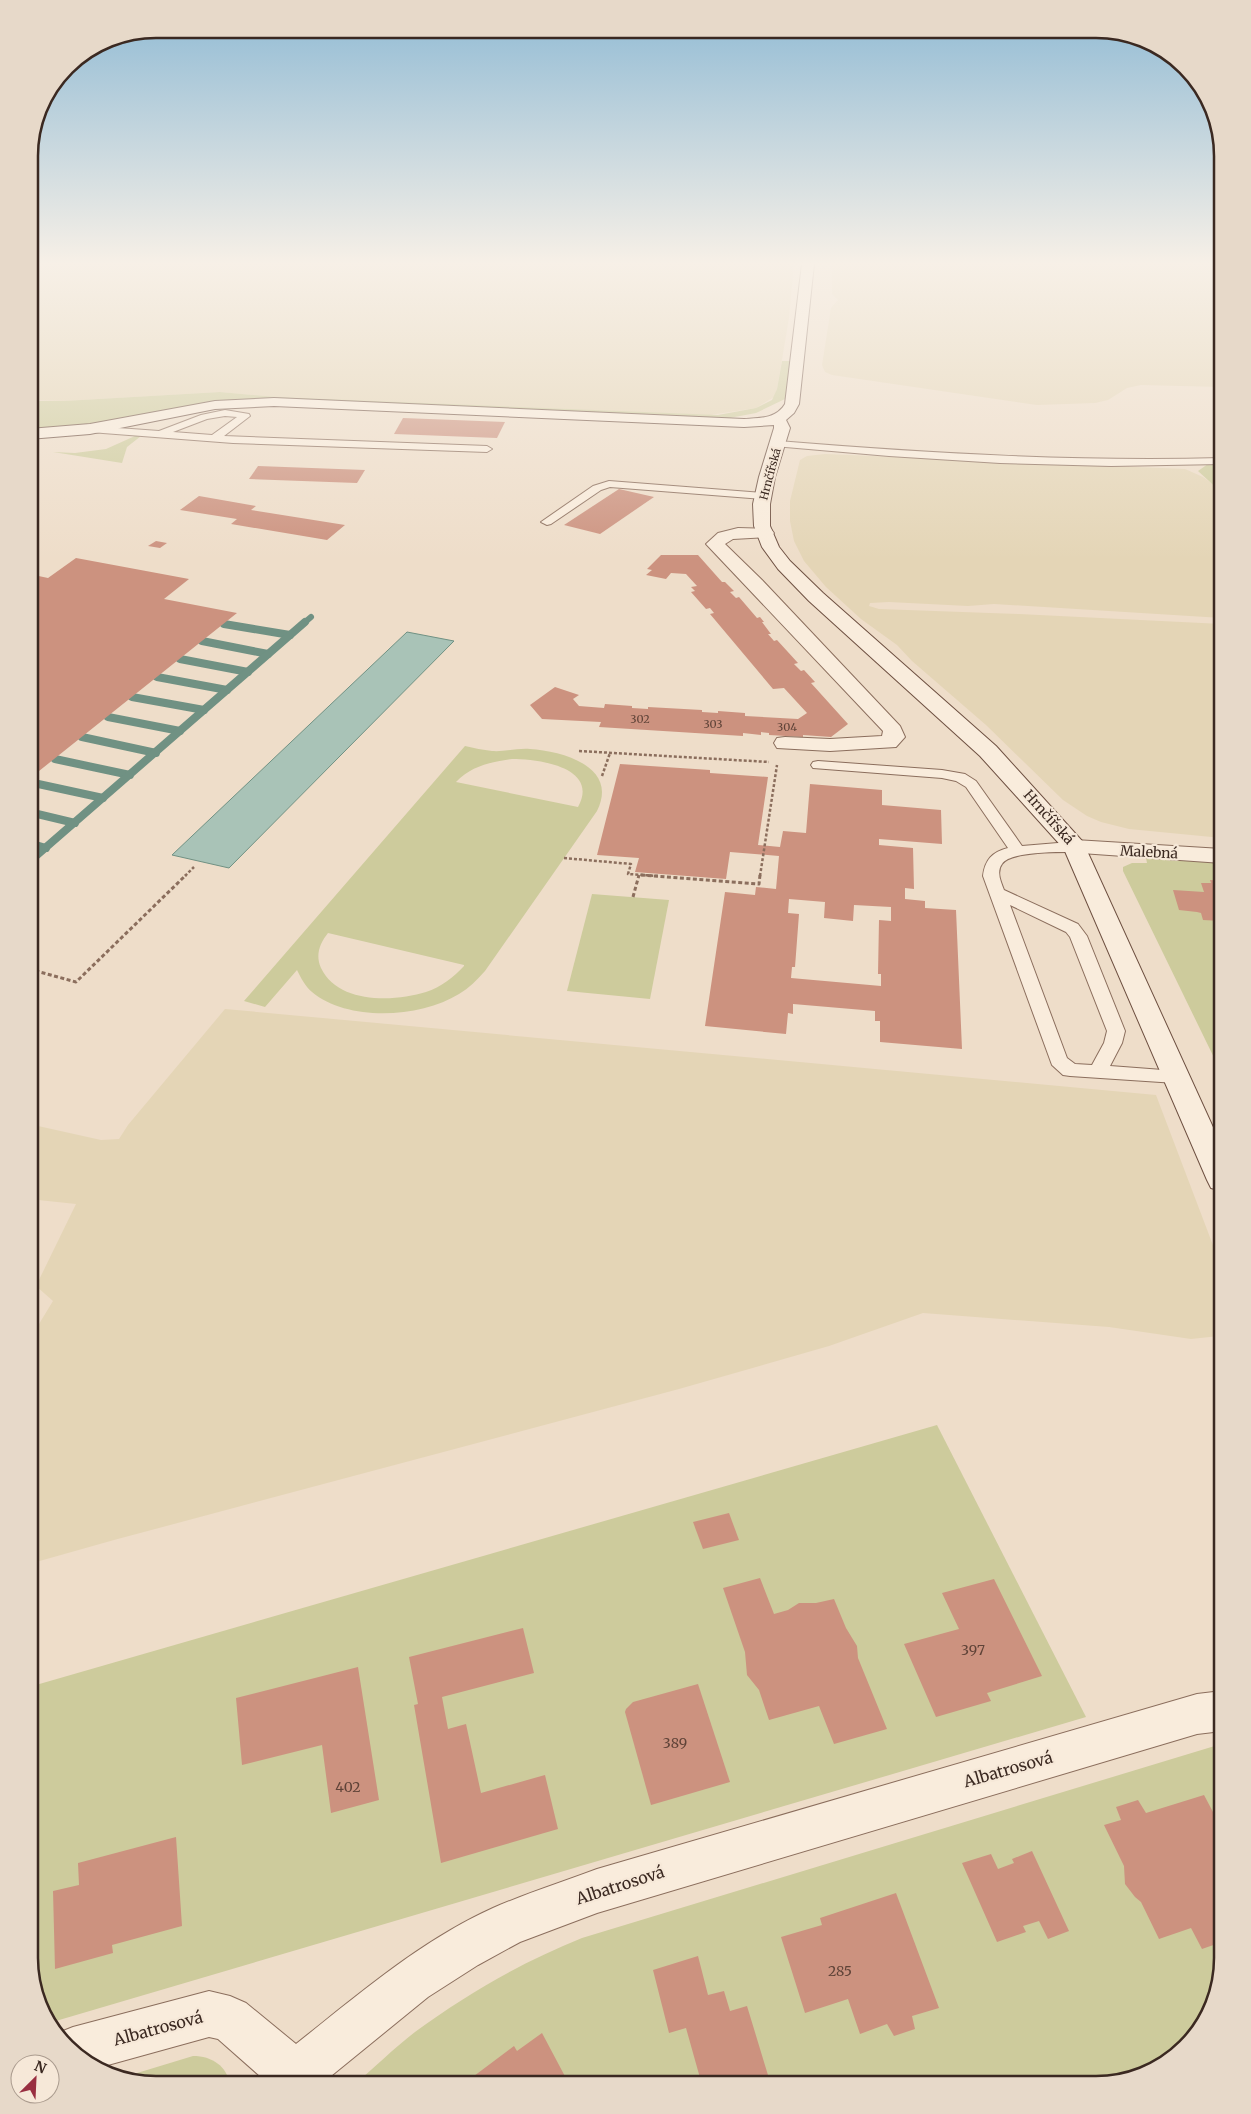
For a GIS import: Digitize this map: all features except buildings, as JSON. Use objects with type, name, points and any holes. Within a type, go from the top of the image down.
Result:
[{"type":"street","points":[[38,433],[90,429],[187,409],[274,402],[739,423],[762,422],[776,419],[788,412],[792,404],[797,363]]},
{"type":"street","name":"Hrnčířská","points":[[776,419],[782,425],[763,496],[761,512],[765,533],[778,556],[816,597],[988,752],[1075,847],[1214,1162]]},
{"type":"street","points":[[765,533],[726,536],[719,539],[715,544],[756,584],[893,730],[894,737],[888,742],[830,746],[785,743]]},
{"type":"street","name":"Malebná","points":[[1075,847],[1214,856]]},
{"type":"street","name":"Albatrosová","points":[[296,2076],[412,1982],[462,1949],[508,1924],[597,1891],[885,1804],[1197,1714],[1214,1712]]},
{"type":"street","name":"Albatrosová","points":[[80,2049],[209,2014],[230,2019],[287,2076]]},
{"type":"lane","points":[[157,434],[214,415],[236,413],[245,416],[214,439]]},
{"type":"lane","points":[[90,429],[214,439],[487,449]]},
{"type":"lane","points":[[778,444],[864,452],[1098,463],[1156,464],[1214,461]]},
{"type":"lane","points":[[547,522],[597,488],[609,484],[763,496]]},
{"type":"lane","points":[[818,765],[960,777],[971,784],[1018,852]]},
{"type":"lane","points":[[1075,847],[1018,852],[1000,857],[993,864],[991,876],[1059,1062],[1070,1070],[1176,1077]]},
{"type":"lane","points":[[997,893],[1072,928],[1078,936],[1116,1031],[1115,1042],[1101,1061],[1100,1072]]},
{"type":"path","points":[[564,858],[631,864],[628,874],[759,884],[778,762],[579,751]]},
{"type":"path","points":[[602,776],[610,752]]},
{"type":"path","points":[[38,971],[76,982],[194,867]]},
{"type":"path","points":[[633,897],[639,875]]},
{"type":"shaded area","points":[[38,363],[781,363],[774,397],[756,408],[710,415],[277,397],[220,392],[64,401],[38,400]]},
{"type":"shaded area","points":[[782,363],[791,363],[785,399],[756,413],[724,419],[227,401],[79,426],[38,430],[38,401],[220,392],[277,397],[718,415],[756,408],[772,400],[777,389]]},
{"type":"shaded area","points":[[822,363],[1214,363],[1214,387],[1141,385],[1127,388],[1108,400],[1095,403],[1037,405],[832,375],[825,372]]},
{"type":"shaded area","points":[[135,436],[141,436],[127,447],[122,463],[53,452],[75,453],[106,449]]},
{"type":"shaded area","points":[[825,454],[1185,469],[1203,477],[1214,485],[1214,618],[994,604],[968,606],[889,602],[870,603],[869,606],[879,609],[1214,624],[1214,837],[1129,829],[1101,822],[1087,816],[1063,800],[986,725],[912,661],[897,645],[861,619],[826,587],[804,561],[794,541],[790,521],[790,501],[800,460],[807,456]]},
{"type":"shaded area","points":[[1208,464],[1214,464],[1214,486],[1198,471]]},
{"type":"shaded area","points":[[407,632],[454,641],[229,868],[172,855]]},
{"type":"shaded area","points":[[465,746],[492,751],[543,750],[572,758],[584,764],[594,773],[600,783],[602,796],[597,811],[485,971],[463,992],[425,1008],[405,1012],[364,1012],[327,1002],[310,990],[303,982],[297,970],[265,1007],[244,1001]],"holes":[[[512,759],[550,764],[574,774],[581,783],[583,793],[578,807],[456,782],[475,768],[489,763]],[[328,933],[464,965],[464,966],[452,978],[426,992],[398,998],[368,997],[353,994],[329,980],[321,968],[318,954]]]},
{"type":"shaded area","points":[[1146,858],[1214,862],[1214,1058],[1123,871],[1123,867],[1132,863],[1147,863]]},
{"type":"shaded area","points":[[592,894],[669,900],[650,999],[567,991]]},
{"type":"shaded area","points":[[225,1009],[1156,1095],[1214,1248],[1214,1337],[1191,1339],[1109,1327],[923,1313],[829,1346],[679,1389],[38,1561],[38,1324],[53,1301],[38,1288],[38,1282],[76,1204],[38,1200],[38,1126],[101,1140],[119,1139],[128,1125]]},
{"type":"shaded area","points":[[937,1425],[1086,1717],[55,2021],[44,1997],[40,1982],[38,1959],[38,1684]]},
{"type":"shaded area","points":[[1214,1746],[1214,1959],[1209,1989],[1201,2011],[1194,2024],[1184,2036],[1161,2057],[1134,2070],[1119,2074],[1096,2076],[364,2076],[407,2038],[455,2005],[517,1968],[582,1938]]},
{"type":"shaded area","points":[[193,2056],[200,2056],[218,2063],[227,2076],[147,2076],[133,2074]]},
{"type":"waterway","points":[[304,623],[311,617]]},
{"type":"waterway","points":[[248,672],[305,622]]},
{"type":"waterway","points":[[224,624],[290,635]]},
{"type":"waterway","points":[[202,641],[268,654]]},
{"type":"waterway","points":[[180,659],[248,672]]},
{"type":"waterway","points":[[227,690],[248,672]]},
{"type":"waterway","points":[[157,677],[227,690]]},
{"type":"waterway","points":[[204,710],[227,690]]},
{"type":"waterway","points":[[132,697],[204,710]]},
{"type":"waterway","points":[[180,731],[204,710]]},
{"type":"waterway","points":[[108,717],[180,731]]},
{"type":"waterway","points":[[155,753],[180,731]]},
{"type":"waterway","points":[[82,737],[155,753]]},
{"type":"waterway","points":[[129,775],[155,753]]},
{"type":"waterway","points":[[55,759],[129,775]]},
{"type":"waterway","points":[[103,798],[129,775]]},
{"type":"waterway","points":[[38,784],[103,798]]},
{"type":"waterway","points":[[74,823],[103,798]]},
{"type":"waterway","points":[[38,814],[74,823]]},
{"type":"waterway","points":[[45,848],[74,823]]},
{"type":"waterway","points":[[38,846],[45,848]]},
{"type":"waterway","points":[[38,854],[45,848]]}]
